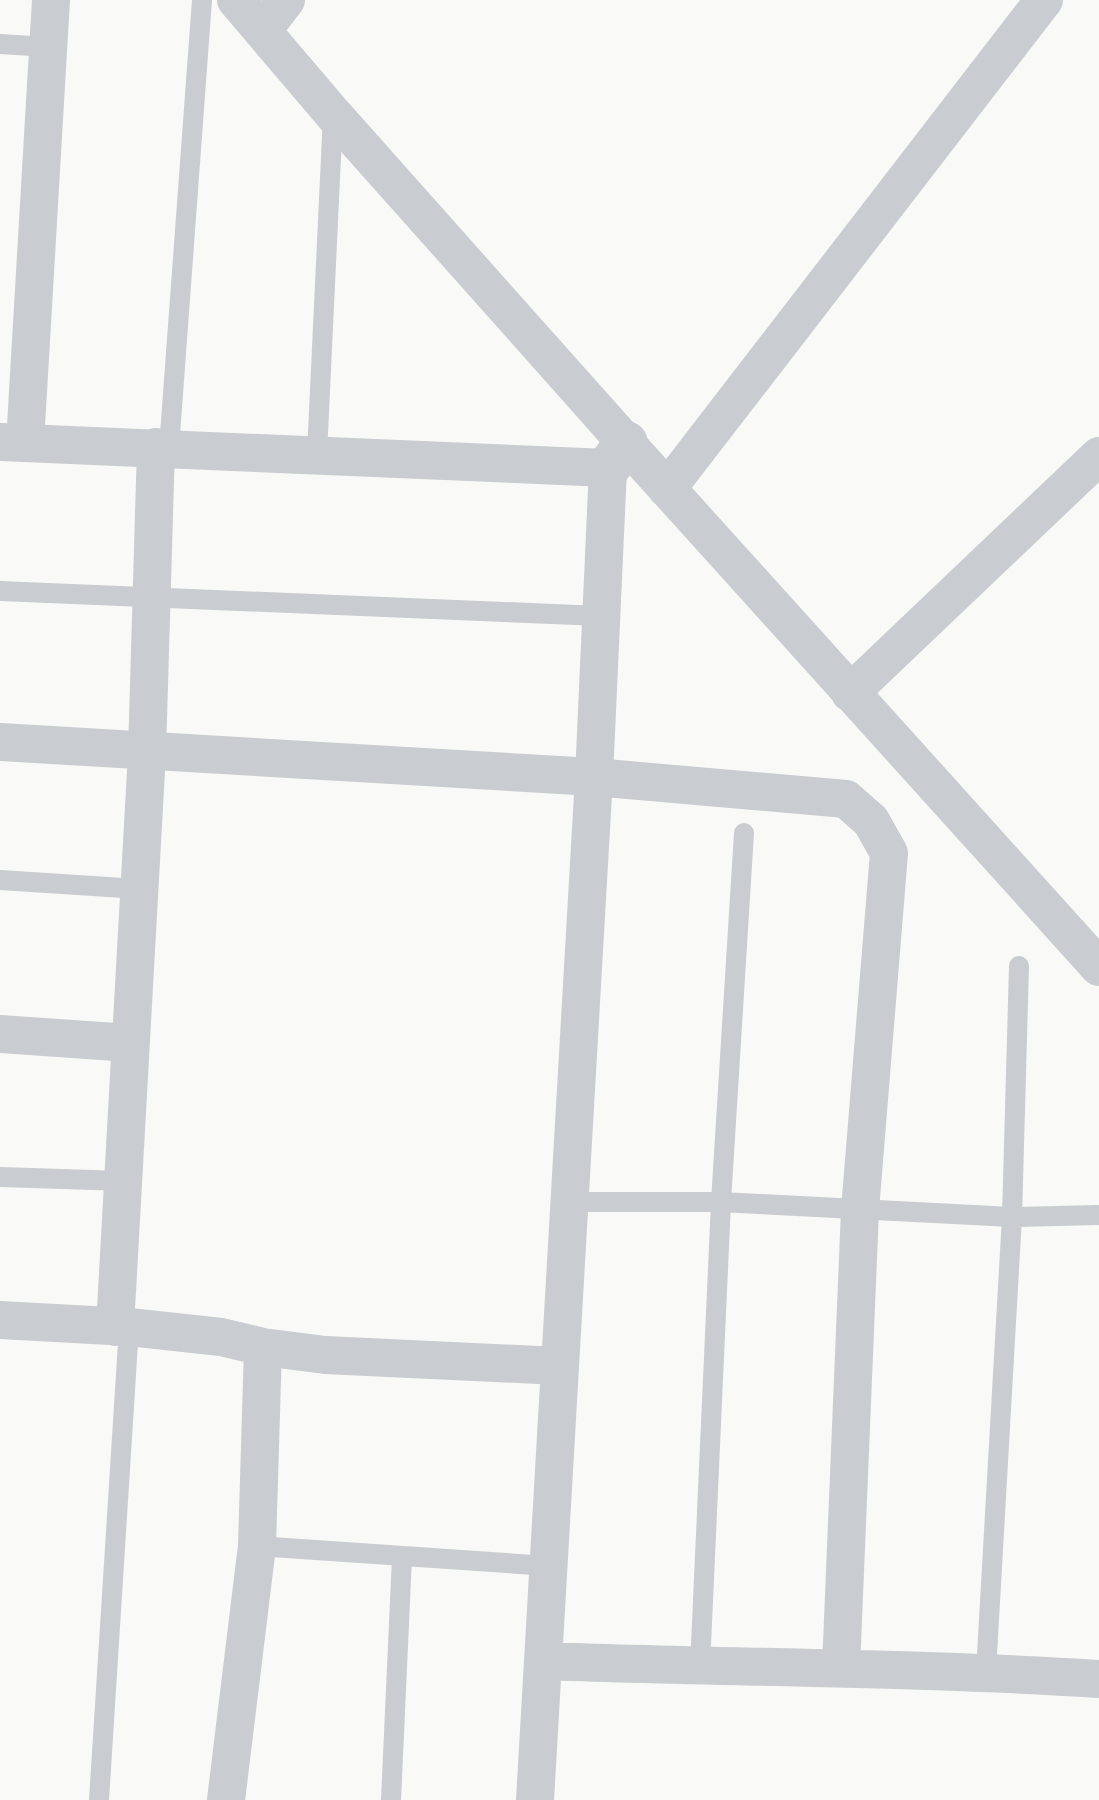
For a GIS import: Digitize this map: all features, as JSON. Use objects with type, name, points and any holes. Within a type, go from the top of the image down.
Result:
[{"type":"street","points":[[51,0],[13,442],[317,454],[617,456]]},
{"type":"street","points":[[236,0],[617,456],[667,489],[1099,967]]},
{"type":"street","points":[[263,30],[286,0]]},
{"type":"street","points":[[667,489],[1044,0]]},
{"type":"street","points":[[122,1327],[123,1181],[147,753],[151,597],[162,448]]},
{"type":"street","points":[[535,1800],[601,616],[617,456]]},
{"type":"street","points":[[850,693],[1099,456]]},
{"type":"street","points":[[0,742],[594,777],[846,799],[871,821],[889,853],[860,1210],[841,1668]]},
{"type":"street","points":[[0,1034],[130,1043]]},
{"type":"street","points":[[0,1320],[221,1337],[263,1347],[325,1355],[560,1366]]},
{"type":"street","points":[[226,1800],[257,1546],[263,1347]]},
{"type":"street","points":[[543,1661],[986,1672],[1099,1679]]},
{"type":"lane","points":[[162,448],[202,0]]},
{"type":"lane","points":[[0,44],[48,47]]},
{"type":"lane","points":[[317,454],[333,114]]},
{"type":"lane","points":[[0,591],[601,616]]},
{"type":"lane","points":[[700,1667],[721,1202],[744,833]]},
{"type":"lane","points":[[0,880],[139,889]]},
{"type":"lane","points":[[986,1672],[1012,1217],[1019,966]]},
{"type":"lane","points":[[0,1177],[123,1181]]},
{"type":"lane","points":[[570,1202],[721,1202],[1012,1217],[1099,1215]]},
{"type":"lane","points":[[99,1800],[122,1327]]},
{"type":"lane","points":[[257,1546],[549,1566]]},
{"type":"lane","points":[[391,1800],[402,1557]]}]
